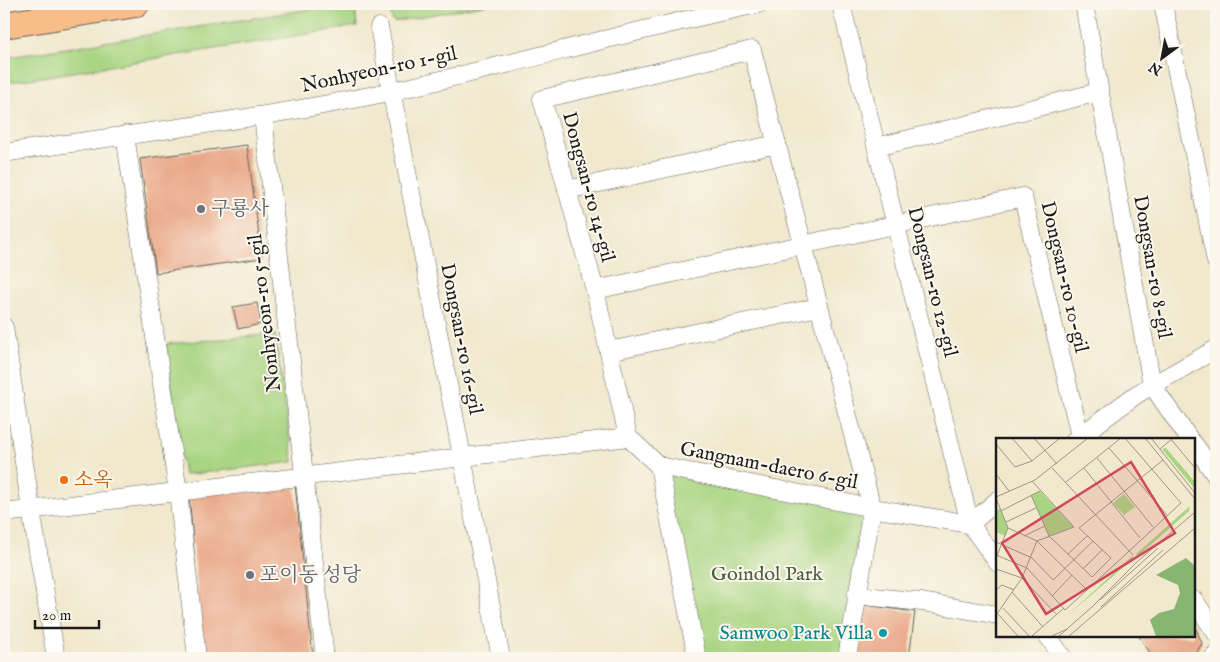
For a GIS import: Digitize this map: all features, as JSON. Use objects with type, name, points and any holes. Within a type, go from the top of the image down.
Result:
[{"type":"main road","points":[[4,25],[136,4]]},
{"type":"street","name":"Nonhyeon-ro 1-gil","points":[[4,153],[125,134],[263,116],[392,91],[695,17],[758,4]]},
{"type":"street","name":"Dongsan-ro 12-gil","points":[[841,4],[970,524],[996,560]]},
{"type":"street","name":"Dongsan-ro 8-gil","points":[[1084,4],[1152,385],[1189,438]]},
{"type":"street","points":[[1163,4],[1216,261]]},
{"type":"street","name":"Dongsan-ro 16-gil","points":[[379,27],[501,658]]},
{"type":"street","name":"Dongsan-ro 14-gil","points":[[628,437],[595,290],[542,99],[752,50],[777,144]]},
{"type":"street","points":[[877,147],[1099,92]]},
{"type":"street","name":"Nonhyeon-ro 5-gil","points":[[263,116],[325,658]]},
{"type":"street","points":[[125,134],[178,492],[197,658]]},
{"type":"street","points":[[567,190],[777,144],[872,508]]},
{"type":"street","name":"Dongsan-ro 10-gil","points":[[595,290],[1023,197],[1079,438]]},
{"type":"street","points":[[609,352],[819,307]]},
{"type":"street","points":[[4,326],[31,510],[56,658]]},
{"type":"street","points":[[1079,438],[1137,394],[1216,349]]},
{"type":"street","points":[[4,513],[628,437],[659,466],[698,658]]},
{"type":"street","points":[[1195,445],[1216,476]]},
{"type":"street","name":"Gangnam-daero 6-gil","points":[[659,466],[872,508],[970,524]]},
{"type":"street","points":[[970,524],[996,502]]},
{"type":"street","name":"Gangnam-daero 6-gil","points":[[847,658],[872,508]]},
{"type":"street","points":[[856,595],[922,602],[996,615]]},
{"type":"street","points":[[1195,601],[1216,632]]},
{"type":"street","points":[[1049,637],[1063,658]]},
{"type":"street","points":[[1213,658],[1216,655]]},
{"type":"green space","points":[[341,4],[355,4],[357,26],[4,83],[4,58]]},
{"type":"green space","points":[[388,4],[489,4],[393,22]]},
{"type":"green space","points":[[275,334],[293,462],[184,475],[166,344]]},
{"type":"green space","name":"Goindol Park","points":[[659,466],[872,508],[848,658],[697,658]]},
{"type":"building","name":"구룡사","points":[[247,145],[262,258],[156,273],[140,159]]},
{"type":"building","points":[[257,303],[261,324],[238,329],[233,307]]},
{"type":"building","name":"포이동 성당","points":[[295,484],[313,658],[203,658],[189,493]]},
{"type":"building","name":"Samwoo Park Villa","points":[[858,604],[915,612],[909,658],[880,658],[851,654]]},
{"type":"building","points":[[1195,626],[1202,643],[1196,654],[1189,658],[1154,658],[1139,637],[1195,637]]},
{"type":"place","name":"구룡사","points":[[201,209]]},
{"type":"place","name":"소옥","points":[[64,480]]},
{"type":"place","name":"포이동 성당","points":[[250,575]]},
{"type":"place","name":"Samwoo Park Villa","points":[[883,633]]}]
